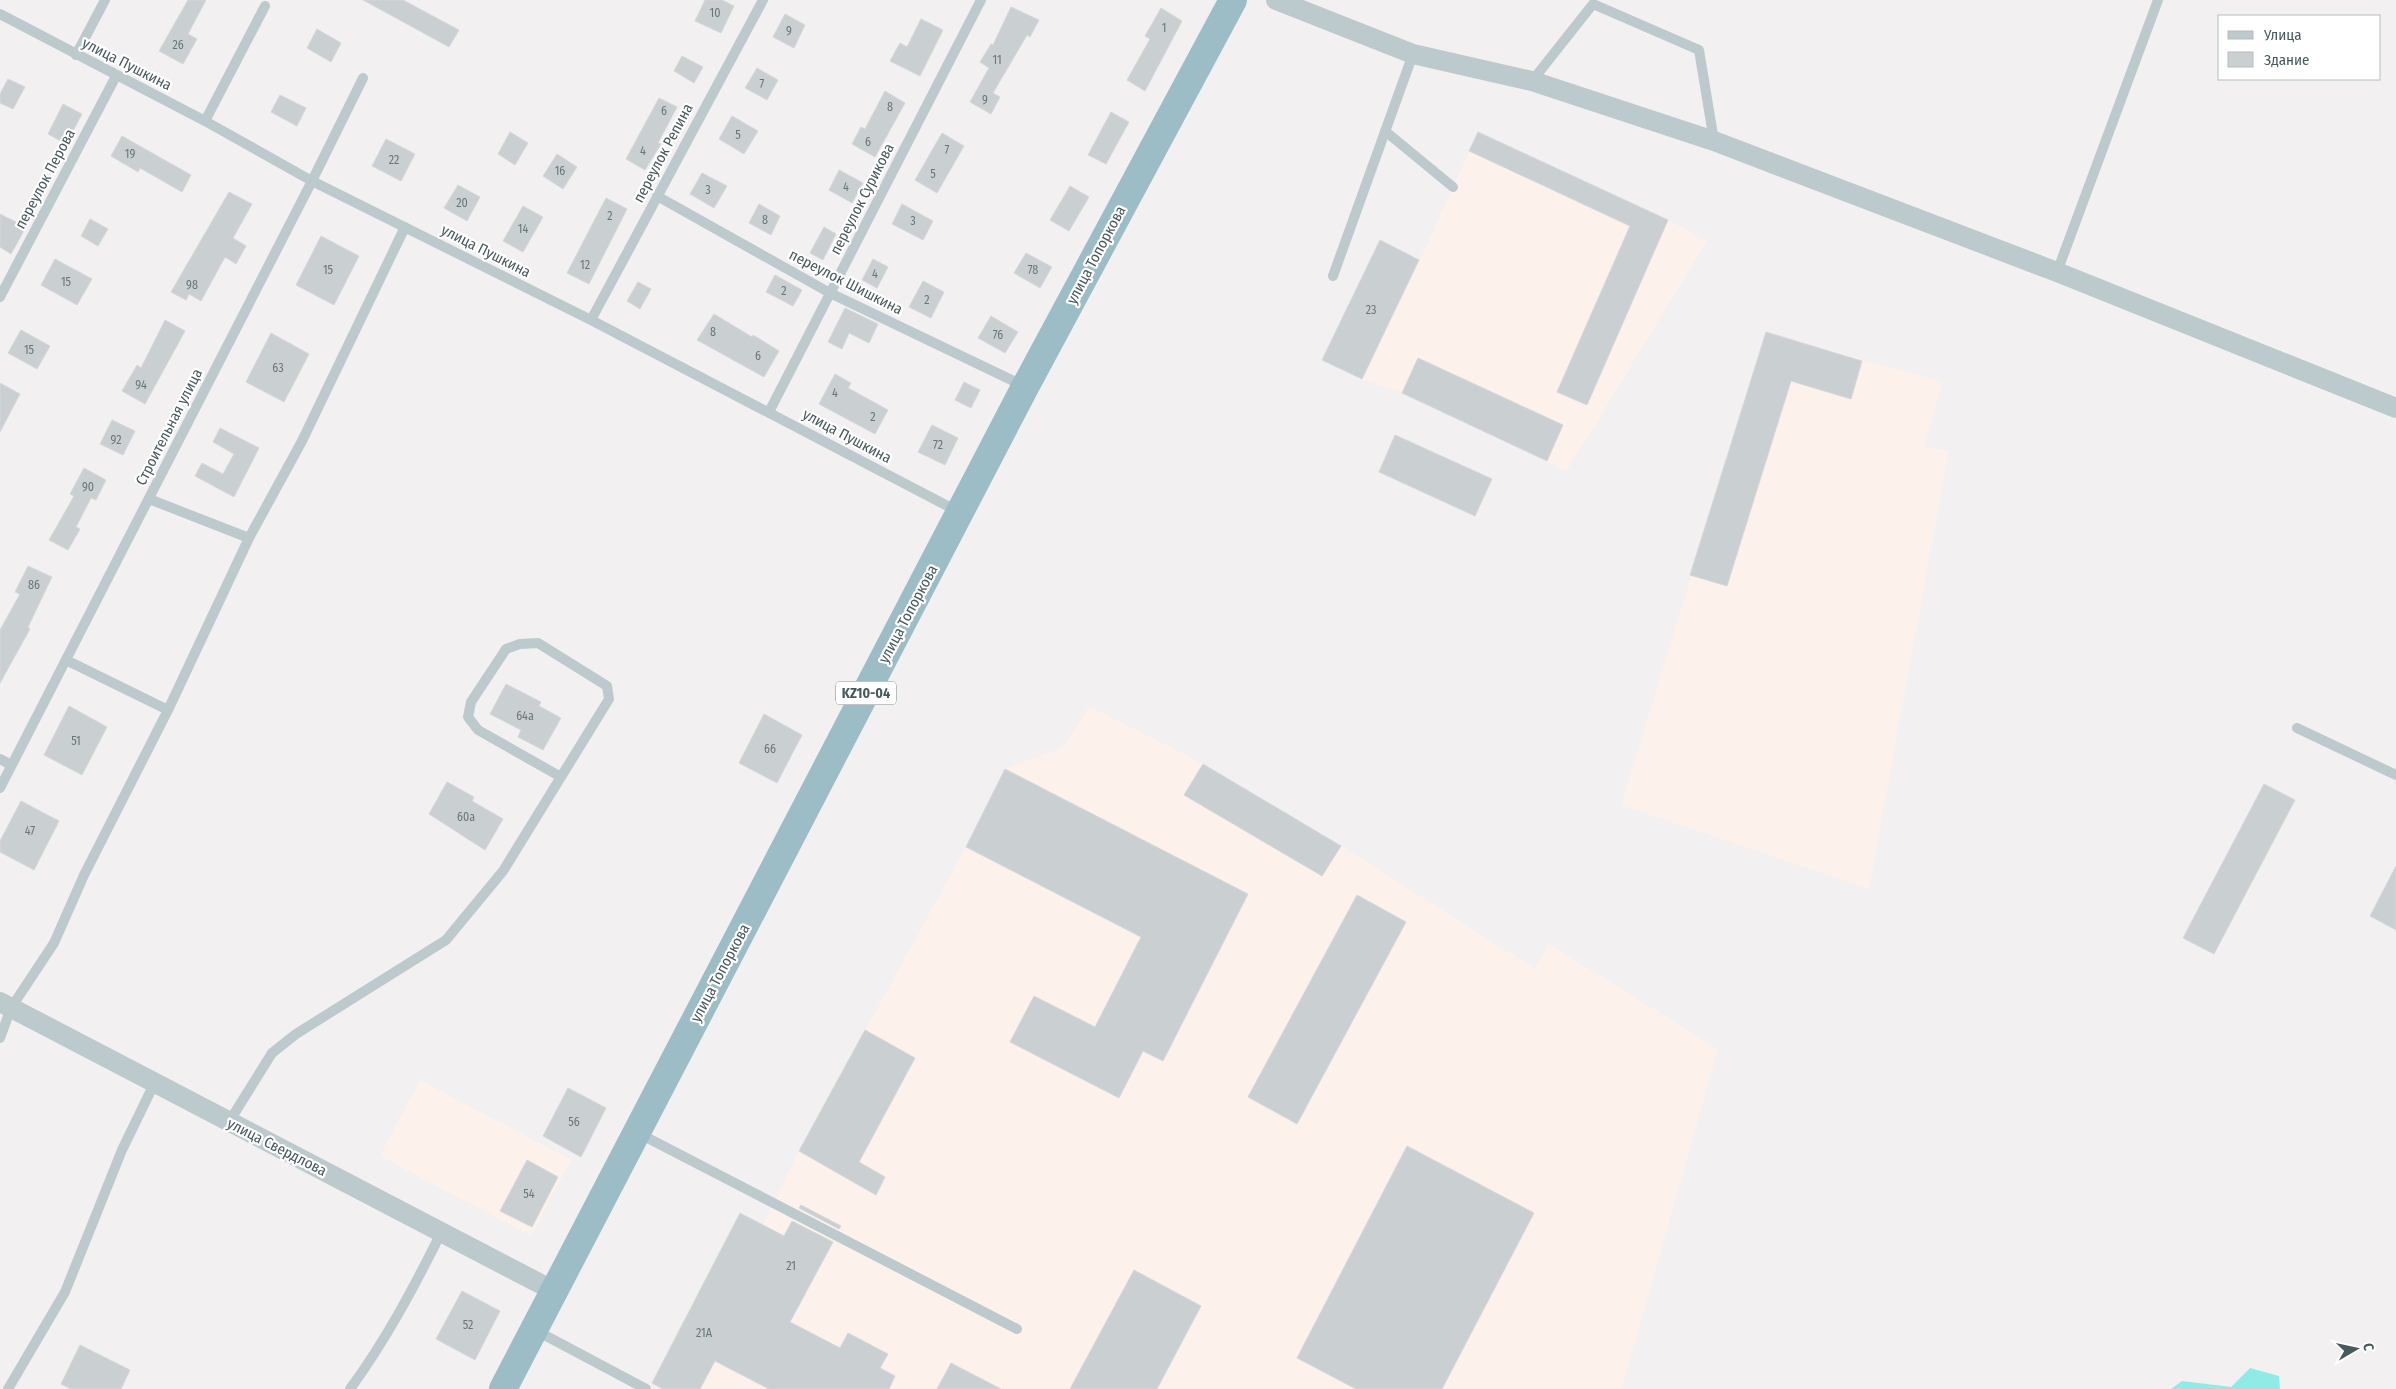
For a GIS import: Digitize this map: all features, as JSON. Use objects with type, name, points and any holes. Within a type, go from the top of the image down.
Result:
[{"type":"highway","name":"улица Топоркова","points":[[503,1389],[1025,387],[1233,0]]},
{"type":"street","points":[[1276,0],[1413,54],[1532,81],[1714,141],[2057,272],[2396,408]]},
{"type":"street","name":"улица Свердлова","points":[[6,1005],[154,1084],[554,1291]]},
{"type":"lane","points":[[76,55],[105,0]]},
{"type":"lane","name":"переулок Репина","points":[[591,320],[763,0]]},
{"type":"lane","name":"переулок Сурикова","points":[[769,412],[981,0]]},
{"type":"lane","points":[[2057,272],[2158,0]]},
{"type":"lane","points":[[1532,81],[1593,4],[1699,50],[1714,141]]},
{"type":"lane","points":[[205,121],[265,6]]},
{"type":"lane","name":"улица Пушкина","points":[[0,14],[205,121],[312,181],[591,320],[960,513]]},
{"type":"lane","points":[[1333,276],[1413,54]]},
{"type":"lane","name":"переулок Перова","points":[[1,292],[116,76]]},
{"type":"lane","name":"Строительная улица","points":[[0,788],[363,78]]},
{"type":"lane","points":[[1385,130],[1453,187]]},
{"type":"lane","name":"переулок Шишкина","points":[[657,196],[830,293],[1025,387]]},
{"type":"lane","points":[[0,1038],[6,1005],[54,943],[84,875],[168,710],[249,538],[307,432],[406,227]]},
{"type":"lane","points":[[149,499],[249,538]]},
{"type":"lane","points":[[229,1122],[272,1053],[296,1034],[446,940],[503,871],[561,777],[609,699],[608,686],[538,643],[520,644],[506,649],[470,702],[468,717],[478,730],[561,777]]},
{"type":"lane","points":[[66,660],[168,710]]},
{"type":"lane","points":[[2296,728],[2396,775]]},
{"type":"lane","points":[[0,759],[12,765]]},
{"type":"lane","points":[[8,1389],[65,1292],[122,1150],[154,1084]]},
{"type":"lane","points":[[637,1133],[1016,1329]]},
{"type":"lane","points":[[350,1389],[370,1362],[416,1284],[441,1232]]},
{"type":"lane","points":[[534,1329],[646,1389]]},
{"type":"shaded area","points":[[1478,132],[1668,220],[1707,241],[1566,472],[1547,461],[1402,393],[1361,379],[1322,360],[1380,240],[1420,260]]},
{"type":"shaded area","points":[[1766,332],[1943,382],[1924,446],[1949,451],[1869,889],[1621,805]]},
{"type":"shaded area","points":[[1089,706],[1203,764],[1341,846],[1535,969],[1549,944],[1718,1049],[1622,1389],[700,1389],[715,1261],[740,1213],[763,1225],[799,1151],[966,847],[1005,769],[1064,747]]},
{"type":"shaded area","points":[[420,1080],[571,1160],[531,1236],[380,1156]]},
{"type":"water","points":[[2250,1368],[2279,1376],[2280,1389],[2171,1389],[2182,1381],[2231,1387]]},
{"type":"building","points":[[188,0],[206,0],[188,34],[197,39],[183,64],[159,51]]},
{"type":"building","points":[[363,0],[403,0],[459,30],[449,47]]},
{"type":"building","points":[[705,0],[722,0],[734,6],[721,33],[695,21]]},
{"type":"building","points":[[1011,7],[1039,20],[1030,37],[1027,35],[993,93],[1000,97],[991,114],[970,102],[989,68],[980,62],[991,44],[993,45]]},
{"type":"building","points":[[1161,8],[1182,21],[1145,91],[1127,80],[1150,39],[1145,36]]},
{"type":"building","points":[[785,14],[805,25],[794,48],[773,37]]},
{"type":"building","points":[[921,19],[943,30],[920,76],[890,61],[900,43],[907,47]]},
{"type":"building","points":[[317,29],[341,43],[331,62],[307,48]]},
{"type":"building","points":[[682,56],[703,67],[694,83],[674,71]]},
{"type":"building","points":[[757,68],[778,80],[767,100],[745,88]]},
{"type":"building","points":[[8,79],[25,87],[13,109],[0,103],[0,94]]},
{"type":"building","points":[[885,91],[905,103],[875,157],[852,144],[861,127],[865,129]]},
{"type":"building","points":[[280,95],[306,108],[297,126],[271,112]]},
{"type":"building","points":[[659,98],[677,107],[658,143],[661,144],[645,170],[626,159]]},
{"type":"building","points":[[63,104],[82,114],[66,144],[48,134]]},
{"type":"building","points":[[1111,112],[1129,122],[1106,164],[1088,155]]},
{"type":"building","points":[[732,116],[758,131],[744,154],[719,139]]},
{"type":"building","points":[[510,132],[528,143],[515,165],[498,154]]},
{"type":"building","points":[[1478,132],[1668,220],[1587,405],[1557,392],[1630,226],[1469,151]]},
{"type":"building","points":[[942,133],[964,146],[937,193],[915,180]]},
{"type":"building","points":[[122,136],[191,175],[182,192],[140,168],[138,172],[111,156]]},
{"type":"building","points":[[386,139],[415,154],[401,181],[372,166]]},
{"type":"building","points":[[557,154],[577,167],[563,189],[543,176]]},
{"type":"building","points":[[839,170],[863,183],[852,203],[829,190]]},
{"type":"building","points":[[702,173],[727,186],[714,208],[690,194]]},
{"type":"building","points":[[458,185],[480,197],[467,221],[444,208]]},
{"type":"building","points":[[1070,186],[1089,197],[1069,231],[1050,220]]},
{"type":"building","points":[[229,192],[252,204],[233,238],[246,246],[236,264],[225,257],[201,301],[189,294],[186,300],[171,292]]},
{"type":"building","points":[[606,198],[627,209],[589,284],[567,273]]},
{"type":"building","points":[[759,204],[780,216],[771,235],[749,223]]},
{"type":"building","points":[[902,204],[933,221],[923,240],[892,224]]},
{"type":"building","points":[[523,206],[543,217],[523,252],[503,241]]},
{"type":"building","points":[[0,214],[26,227],[11,254],[0,247]]},
{"type":"building","points":[[90,219],[108,229],[98,246],[81,236]]},
{"type":"building","points":[[824,227],[836,234],[823,260],[810,253]]},
{"type":"building","points":[[321,236],[359,256],[334,305],[296,285]]},
{"type":"building","points":[[1380,240],[1419,260],[1362,379],[1322,360]]},
{"type":"building","points":[[1026,253],[1052,267],[1040,288],[1014,273]]},
{"type":"building","points":[[55,259],[92,279],[77,305],[41,285]]},
{"type":"building","points":[[873,259],[888,267],[877,288],[862,280]]},
{"type":"building","points":[[775,275],[802,290],[793,306],[766,292]]},
{"type":"building","points":[[923,281],[944,292],[931,318],[909,307]]},
{"type":"building","points":[[638,282],[651,289],[640,309],[627,301]]},
{"type":"building","points":[[845,308],[878,324],[869,343],[849,333],[842,349],[828,342]]},
{"type":"building","points":[[714,314],[779,351],[764,377],[697,340]]},
{"type":"building","points":[[991,316],[1018,332],[1005,353],[978,338]]},
{"type":"building","points":[[165,320],[185,331],[145,404],[122,391],[137,365],[141,368]]},
{"type":"building","points":[[21,330],[50,346],[37,369],[8,353]]},
{"type":"building","points":[[1766,332],[1862,361],[1851,399],[1791,381],[1727,586],[1690,575]]},
{"type":"building","points":[[271,333],[309,354],[284,402],[246,382]]},
{"type":"building","points":[[1418,358],[1563,425],[1547,461],[1402,393]]},
{"type":"building","points":[[835,374],[851,383],[848,388],[888,410],[875,434],[819,404]]},
{"type":"building","points":[[964,382],[980,390],[971,408],[955,400]]},
{"type":"building","points":[[0,383],[20,394],[0,432]]},
{"type":"building","points":[[112,420],[135,431],[123,455],[100,444]]},
{"type":"building","points":[[932,425],[958,438],[945,465],[918,452]]},
{"type":"building","points":[[220,428],[259,448],[234,497],[195,476],[202,463],[223,474],[234,454],[213,442]]},
{"type":"building","points":[[1395,435],[1492,479],[1475,516],[1379,472]]},
{"type":"building","points":[[84,468],[106,480],[96,500],[91,498],[76,527],[80,529],[68,550],[49,540],[74,496],[70,494]]},
{"type":"building","points":[[28,566],[52,577],[28,627],[30,629],[0,683],[0,630],[20,594],[15,592]]},
{"type":"building","points":[[506,684],[541,702],[539,706],[561,718],[543,750],[518,737],[521,730],[490,714]]},
{"type":"building","points":[[69,706],[107,727],[82,775],[44,755]]},
{"type":"building","points":[[764,714],[802,735],[777,783],[739,763]]},
{"type":"building","points":[[1203,764],[1341,846],[1322,876],[1184,795]]},
{"type":"building","points":[[1005,769],[1248,894],[1163,1061],[1143,1051],[1119,1098],[1010,1042],[1034,996],[1095,1027],[1141,937],[966,847]]},
{"type":"building","points":[[447,782],[474,797],[472,801],[503,819],[485,850],[429,814]]},
{"type":"building","points":[[2264,784],[2295,800],[2214,954],[2183,938]]},
{"type":"building","points":[[21,801],[59,821],[34,870],[0,852],[0,841]]},
{"type":"building","points":[[2396,866],[2396,930],[2370,916]]},
{"type":"building","points":[[1357,895],[1406,922],[1297,1124],[1248,1097]]},
{"type":"building","points":[[865,1030],[915,1058],[859,1162],[885,1177],[876,1195],[799,1151]]},
{"type":"building","points":[[568,1088],[606,1108],[581,1157],[543,1136]]},
{"type":"building","points":[[1407,1146],[1534,1213],[1442,1389],[1356,1389],[1297,1358]]},
{"type":"building","points":[[527,1160],[558,1177],[532,1227],[500,1211]]},
{"type":"building","points":[[801,1205],[841,1226],[839,1229],[799,1208]]},
{"type":"building","points":[[740,1213],[784,1236],[792,1221],[833,1242],[790,1322],[840,1348],[848,1333],[888,1354],[880,1368],[895,1376],[889,1389],[769,1389],[715,1361],[700,1389],[663,1389],[652,1383]]},
{"type":"building","points":[[1134,1270],[1201,1306],[1157,1389],[1070,1389]]},
{"type":"building","points":[[462,1291],[500,1311],[475,1360],[436,1339]]},
{"type":"building","points":[[80,1345],[130,1370],[121,1389],[71,1389],[61,1384]]},
{"type":"building","points":[[951,1363],[1001,1389],[937,1389]]}]
